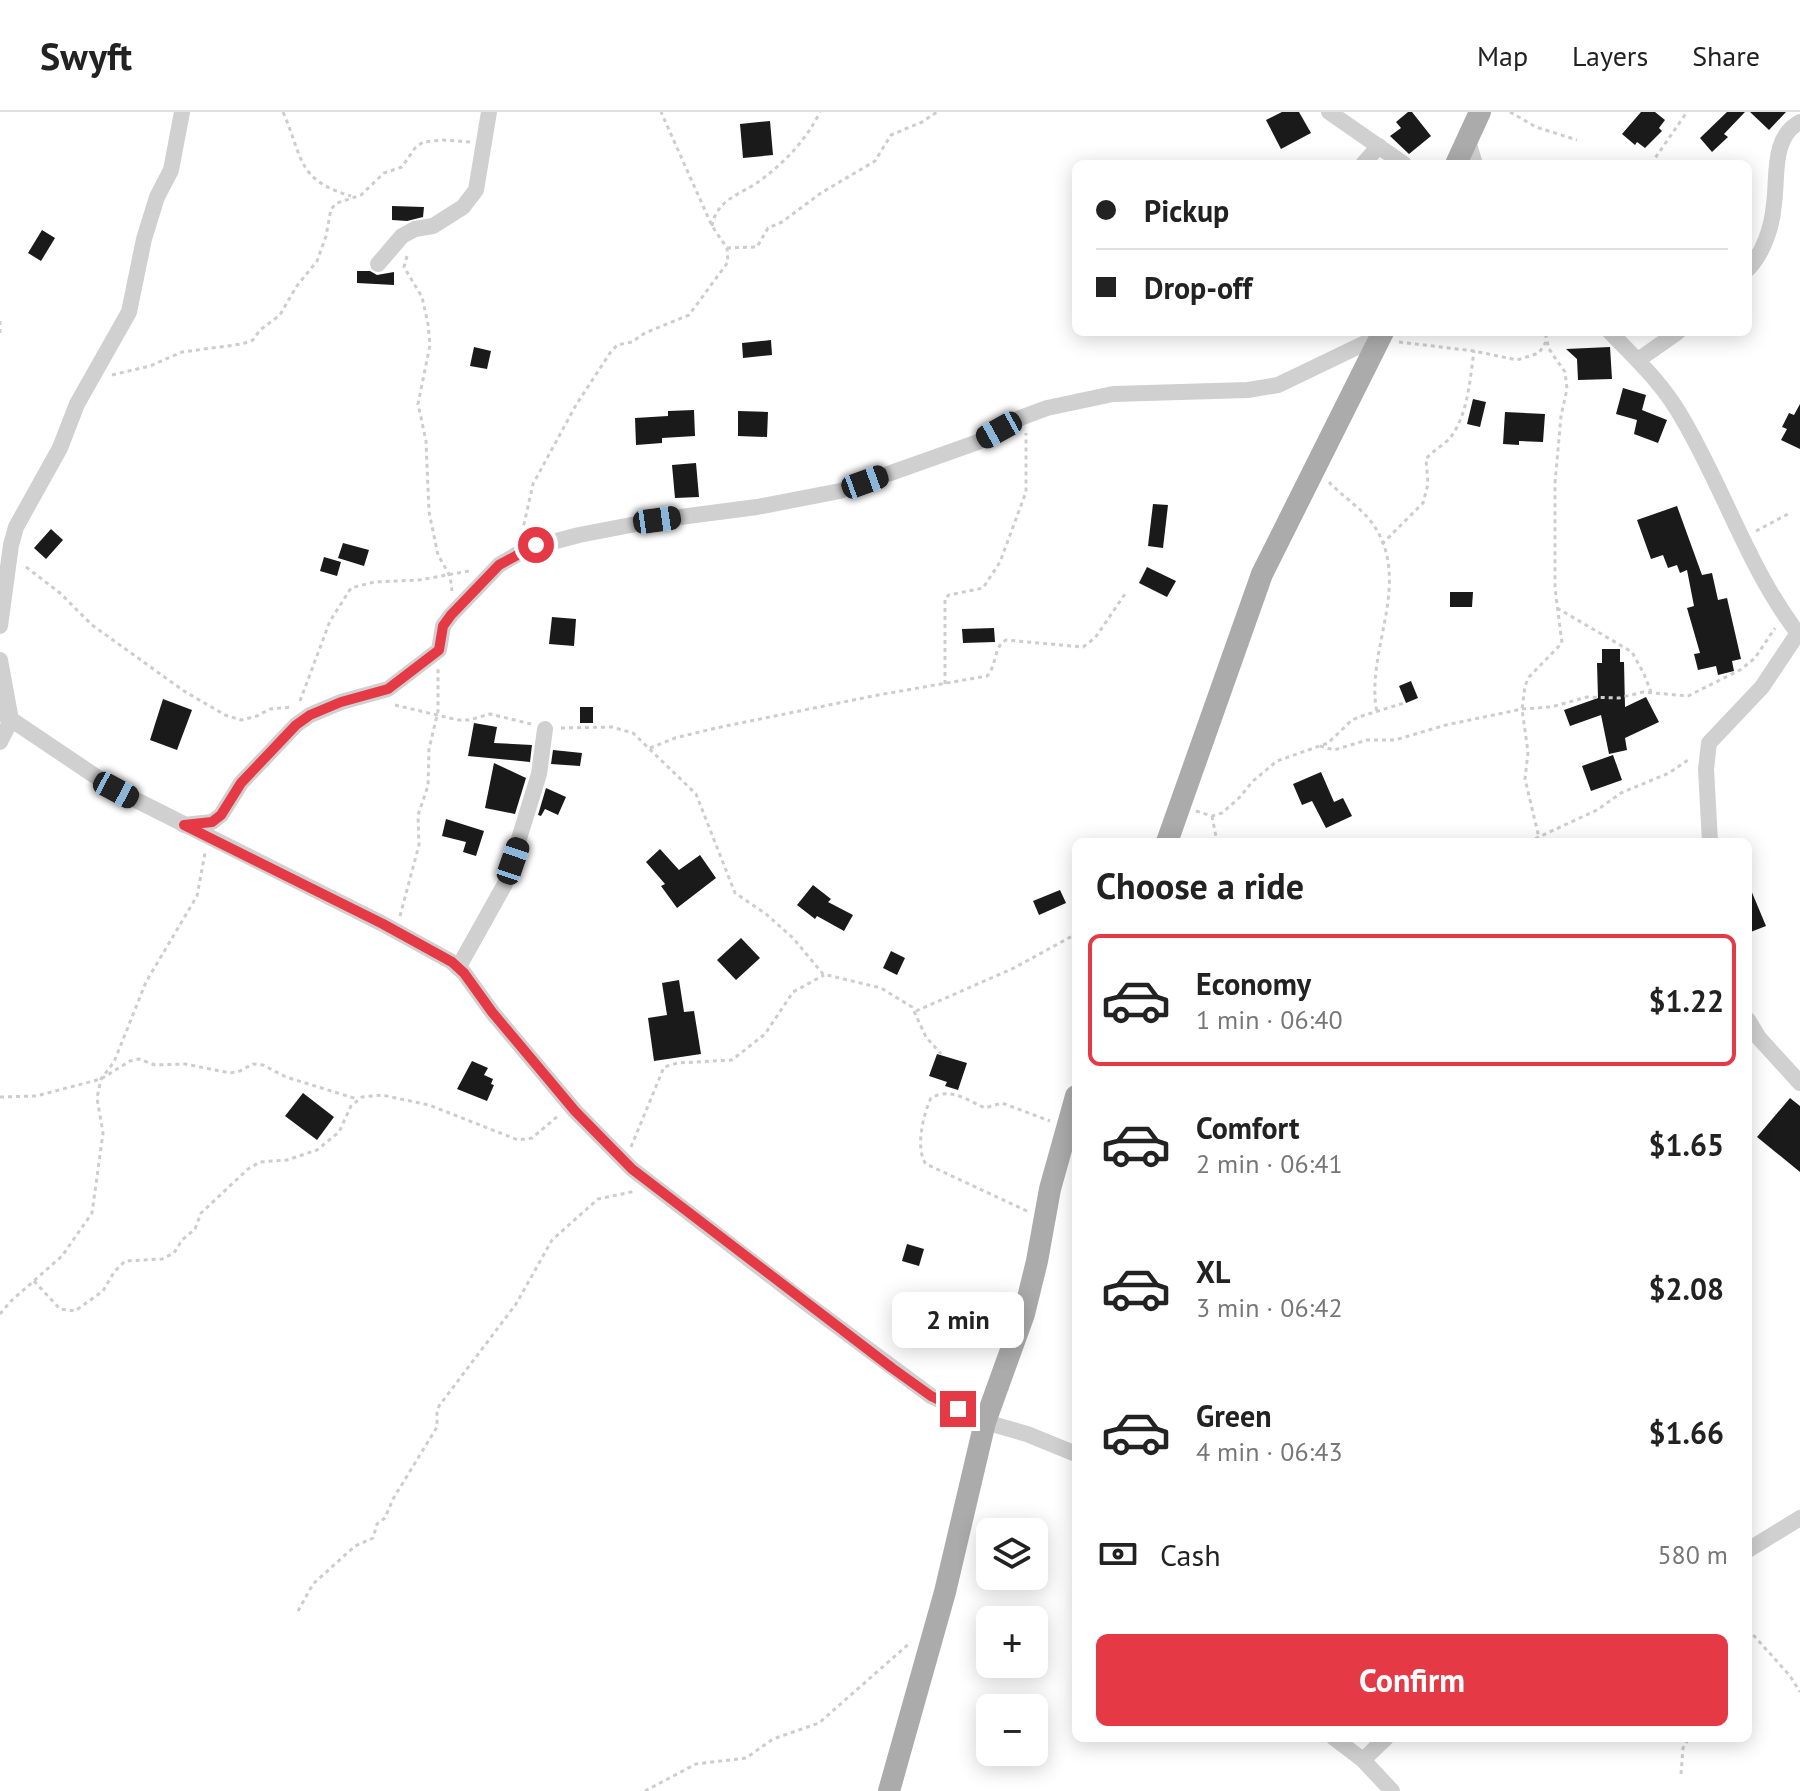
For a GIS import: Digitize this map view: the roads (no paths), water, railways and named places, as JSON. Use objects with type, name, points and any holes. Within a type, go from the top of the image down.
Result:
[{"type":"main road","points":[[1458,160],[1480,112]]},
{"type":"main road","points":[[1169,838],[1262,574],[1381,336]]},
{"type":"main road","points":[[889,1791],[945,1592],[985,1422],[1024,1314],[1050,1189],[1072,1108]]},
{"type":"street","points":[[0,626],[16,527],[129,312],[144,239],[157,197],[171,170],[182,112]]},
{"type":"street","points":[[378,264],[408,232],[433,226],[463,207],[478,184],[489,112]]},
{"type":"street","points":[[1329,112],[1398,160]]},
{"type":"street","points":[[1752,264],[1769,230],[1777,157],[1783,139],[1800,122]]},
{"type":"street","points":[[1467,138],[1474,160]]},
{"type":"street","points":[[1367,160],[1379,146]]},
{"type":"street","points":[[184,825],[212,822],[221,815],[241,783],[296,725],[310,715],[322,708],[396,684],[439,650],[445,622],[499,565],[526,549],[641,523],[830,494],[978,442],[1031,414],[1113,394],[1248,390],[1278,385],[1379,336]]},
{"type":"street","points":[[1614,336],[1655,377],[1680,414],[1742,539],[1784,615],[1799,635],[1762,687],[1709,743],[1706,769],[1710,838]]},
{"type":"street","points":[[1638,360],[1672,336]]},
{"type":"street","points":[[0,660],[6,716],[0,742]]},
{"type":"street","points":[[6,716],[116,790],[396,931],[458,968],[570,1104],[624,1161],[655,1188],[931,1396],[985,1422],[1027,1434],[1072,1452]]},
{"type":"street","points":[[458,968],[505,884],[539,774],[545,729]]},
{"type":"street","points":[[1752,1027],[1800,1083]]},
{"type":"street","points":[[1752,1548],[1800,1518]]},
{"type":"street","points":[[1339,1742],[1363,1760],[1392,1791]]},
{"type":"street","points":[[1363,1760],[1382,1742]]}]
